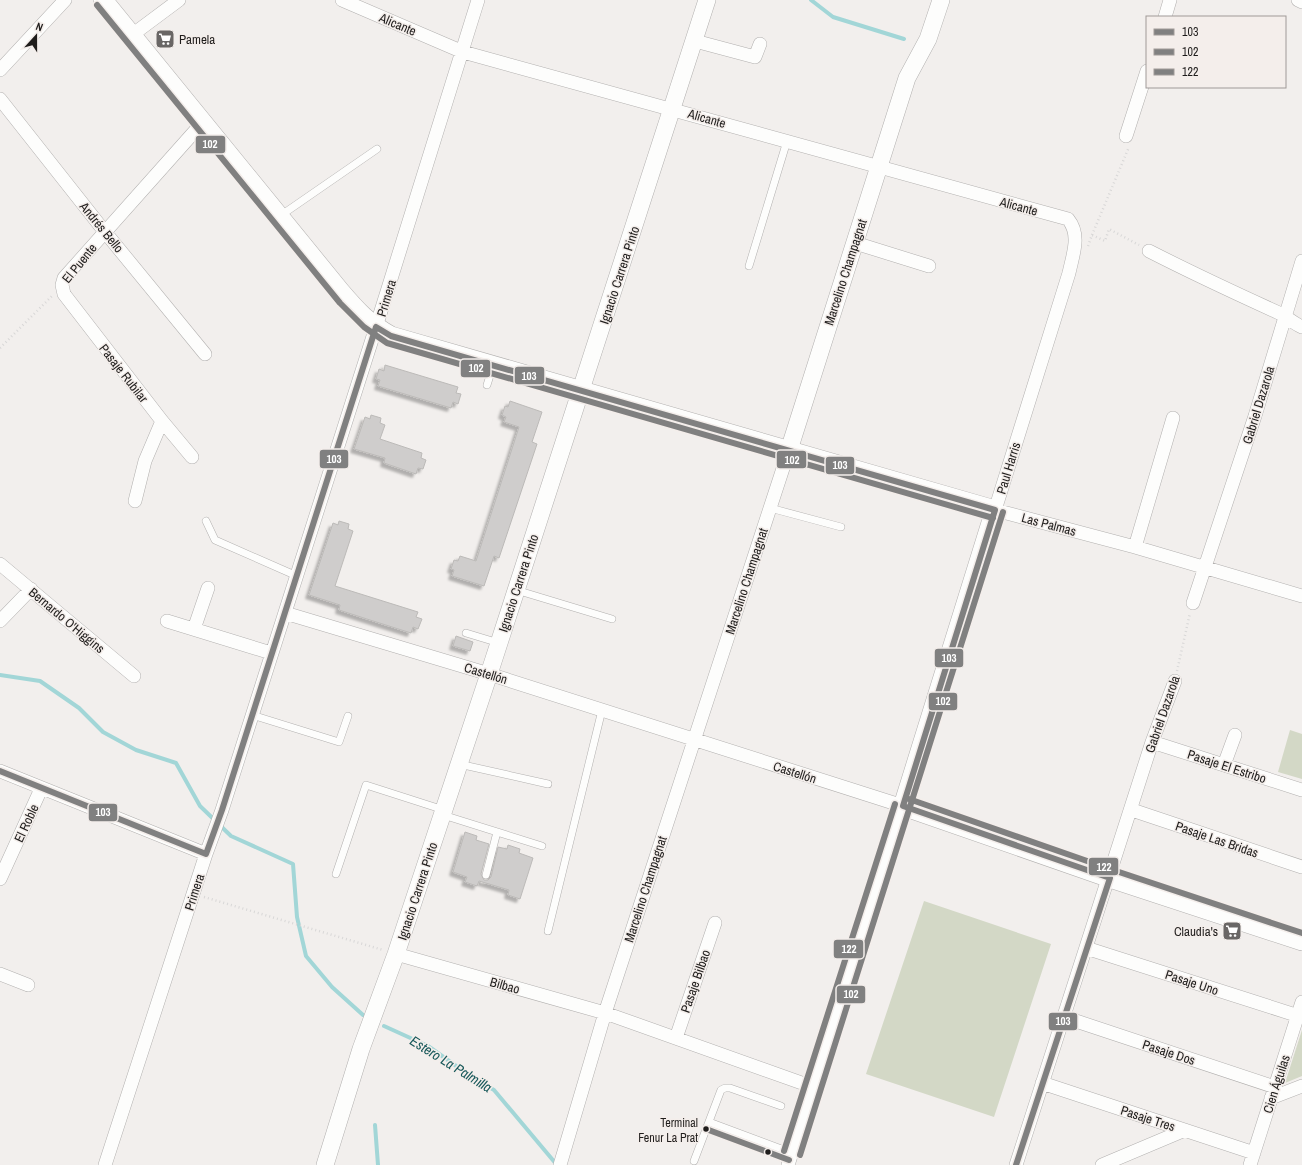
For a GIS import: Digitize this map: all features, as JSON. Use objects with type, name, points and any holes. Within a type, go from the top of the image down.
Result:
[{"type":"main road","name":"Las Palmas","points":[[103,0],[340,291],[364,318],[376,328],[391,336],[493,366],[995,510]]},
{"type":"main road","name":"Paul Harris","points":[[902,806],[995,510]]},
{"type":"main road","name":"Castellón","points":[[902,806],[1110,878],[1302,941]]},
{"type":"street","points":[[0,70],[65,0]]},
{"type":"street","points":[[132,35],[179,0]]},
{"type":"street","name":"Alicante","points":[[342,0],[462,52],[673,109],[1068,220],[1074,227]]},
{"type":"street","name":"Primera","points":[[105,1165],[206,854],[222,810],[271,653],[297,576],[478,0]]},
{"type":"street","name":"Ignacio Carrera Pinto","points":[[325,1165],[361,1049],[396,954],[489,674],[707,0]]},
{"type":"street","name":"Marcelino Champagnat","points":[[560,1165],[605,1013],[789,450],[907,78],[928,38],[941,0]]},
{"type":"street","points":[[1164,16],[1170,0]]},
{"type":"street","points":[[1298,0],[1302,2]]},
{"type":"street","points":[[694,41],[755,58],[760,44]]},
{"type":"street","points":[[1126,136],[1146,74]]},
{"type":"street","name":"Andrés Bello","points":[[0,99],[105,232],[205,354]]},
{"type":"street","name":"El Puente","points":[[62,285],[64,278],[203,122]]},
{"type":"street","name":"Paul Harris","points":[[995,510],[1069,272],[1076,242],[1074,227]]},
{"type":"street","points":[[855,243],[929,266]]},
{"type":"street","points":[[1149,251],[1212,283],[1284,315],[1302,327]]},
{"type":"street","name":"Gabriel Dazarola","points":[[1193,603],[1203,567],[1255,416],[1284,315],[1302,261]]},
{"type":"street","name":"Pasaje Rubilar","points":[[62,285],[64,294],[162,421],[192,457]]},
{"type":"street","points":[[1135,547],[1173,418]]},
{"type":"street","points":[[135,501],[145,461],[162,421]]},
{"type":"street","name":"Las Palmas","points":[[995,510],[1135,547],[1302,596]]},
{"type":"street","name":"Bernardo O'Higgins","points":[[0,564],[134,676]]},
{"type":"street","points":[[194,629],[208,588]]},
{"type":"street","points":[[0,621],[31,589]]},
{"type":"street","name":"Castellón","points":[[285,613],[489,674],[902,806]]},
{"type":"street","points":[[167,621],[271,653]]},
{"type":"street","name":"Gabriel Dazarola","points":[[1016,1165],[1132,810],[1152,742],[1175,681]]},
{"type":"street","points":[[1224,765],[1235,735]]},
{"type":"street","name":"Pasaje El Estribo","points":[[1152,742],[1302,790]]},
{"type":"street","points":[[0,771],[206,854]]},
{"type":"street","name":"El Roble","points":[[0,879],[42,789]]},
{"type":"street","name":"Paul Harris","points":[[790,1159],[902,806]]},
{"type":"street","name":"Pasaje Las Bridas","points":[[1132,810],[1302,867]]},
{"type":"street","name":"Pasaje Bilbao","points":[[676,1038],[715,923]]},
{"type":"street","name":"Pasaje Uno","points":[[1086,948],[1300,1016]]},
{"type":"street","name":"Bilbao","points":[[396,954],[605,1013],[813,1087]]},
{"type":"street","points":[[0,974],[28,985]]},
{"type":"street","name":"Cien Águilas","points":[[1252,1159],[1300,1016],[1302,1002]]},
{"type":"street","name":"Pasaje Dos","points":[[1064,1017],[1273,1093]]},
{"type":"street","name":"Pasaje Tres","points":[[1042,1083],[1185,1130],[1252,1159]]},
{"type":"street","points":[[1273,1093],[1302,1086]]},
{"type":"street","points":[[1102,1165],[1185,1130]]},
{"type":"lane","points":[[749,266],[787,141]]},
{"type":"lane","points":[[279,216],[378,149]]},
{"type":"lane","points":[[487,385],[493,366]]},
{"type":"lane","points":[[770,508],[841,527]]},
{"type":"lane","points":[[206,521],[215,540],[297,576]]},
{"type":"lane","points":[[516,590],[612,619]]},
{"type":"lane","points":[[466,633],[499,643]]},
{"type":"lane","points":[[548,931],[602,710]]},
{"type":"lane","points":[[252,715],[339,742],[348,716]]},
{"type":"lane","points":[[459,764],[548,784]]},
{"type":"lane","points":[[336,874],[366,785],[497,832],[542,846]]},
{"type":"lane","points":[[486,875],[497,832]]},
{"type":"lane","points":[[694,1160],[721,1090],[730,1088],[781,1106]]},
{"type":"lane","points":[[709,1122],[790,1159]]},
{"type":"path","points":[[1086,250],[1129,148],[1126,136]]},
{"type":"path","points":[[1092,235],[1105,241],[1109,229],[1149,251]]},
{"type":"path","name":"El Puente","points":[[0,348],[62,285]]},
{"type":"path","name":"Gabriel Dazarola","points":[[1175,681],[1193,603]]},
{"type":"path","points":[[194,894],[396,954]]},
{"type":"green space","points":[[1290,730],[1302,734],[1302,779],[1278,772]]},
{"type":"green space","points":[[924,901],[1051,944],[994,1117],[866,1074]]},
{"type":"green space","points":[[1302,1030],[1302,1076],[1285,1083]]},
{"type":"building","points":[[385,365],[458,387],[456,393],[461,394],[458,404],[453,402],[451,408],[378,386],[380,380],[376,379],[379,369],[384,371]]},
{"type":"building","points":[[510,401],[542,412],[532,442],[537,444],[499,558],[494,556],[484,586],[452,576],[454,570],[451,569],[454,560],[458,561],[460,556],[476,561],[519,427],[504,422],[506,417],[502,415],[505,406],[508,407]]},
{"type":"building","points":[[371,415],[381,418],[380,423],[385,425],[380,439],[422,453],[421,458],[426,460],[423,469],[418,468],[416,474],[384,463],[385,458],[354,449],[365,417],[370,419]]},
{"type":"building","points":[[339,521],[349,524],[348,529],[353,531],[335,586],[418,612],[416,617],[422,619],[418,629],[413,627],[411,633],[339,610],[340,605],[309,595],[333,523],[338,525]]},
{"type":"building","points":[[456,636],[473,642],[470,651],[453,646]]},
{"type":"building","points":[[465,832],[477,836],[476,840],[489,844],[481,874],[484,880],[488,880],[491,877],[498,847],[507,849],[508,845],[520,849],[519,853],[533,858],[520,899],[508,895],[509,890],[479,881],[477,886],[465,882],[467,877],[453,872]]},
{"type":"waterway","points":[[811,0],[833,17],[904,39]]},
{"type":"waterway","name":"Estero La Palmilla","points":[[0,675],[40,681],[79,708],[103,732],[136,750],[176,763],[200,806],[231,836],[293,864],[297,917],[306,956],[332,987],[363,1015]]},
{"type":"waterway","name":"Estero La Palmilla","points":[[384,1026],[428,1046],[473,1078],[494,1090],[557,1165]]},
{"type":"waterway","points":[[375,1125],[378,1165]]},
{"type":"transit line","name":"102","points":[[97,5],[340,303],[364,327],[387,343],[993,518]]},
{"type":"transit line","name":"103","points":[[376,327],[391,336],[995,510]]},
{"type":"transit line","name":"103","points":[[206,854],[222,810],[376,327]]},
{"type":"transit line","name":"103","points":[[903,806],[995,510]]},
{"type":"transit line","name":"102","points":[[800,1155],[1003,512]]},
{"type":"transit line","name":"103","points":[[0,771],[206,854]]},
{"type":"transit line","name":"122","points":[[906,798],[1113,870],[1302,933]]},
{"type":"transit line","name":"122","points":[[784,1151],[895,804]]},
{"type":"transit line","name":"103","points":[[903,806],[1110,878]]},
{"type":"transit line","name":"103","points":[[1016,1165],[1110,878]]},
{"type":"transit line","points":[[706,1129],[789,1160]]},
{"type":"place","name":"Pamela","points":[[165,39]]},
{"type":"place","name":"Claudia's","points":[[1232,931]]},
{"type":"place","name":"Terminal Fenur La Prat","points":[[706,1129]]}]
